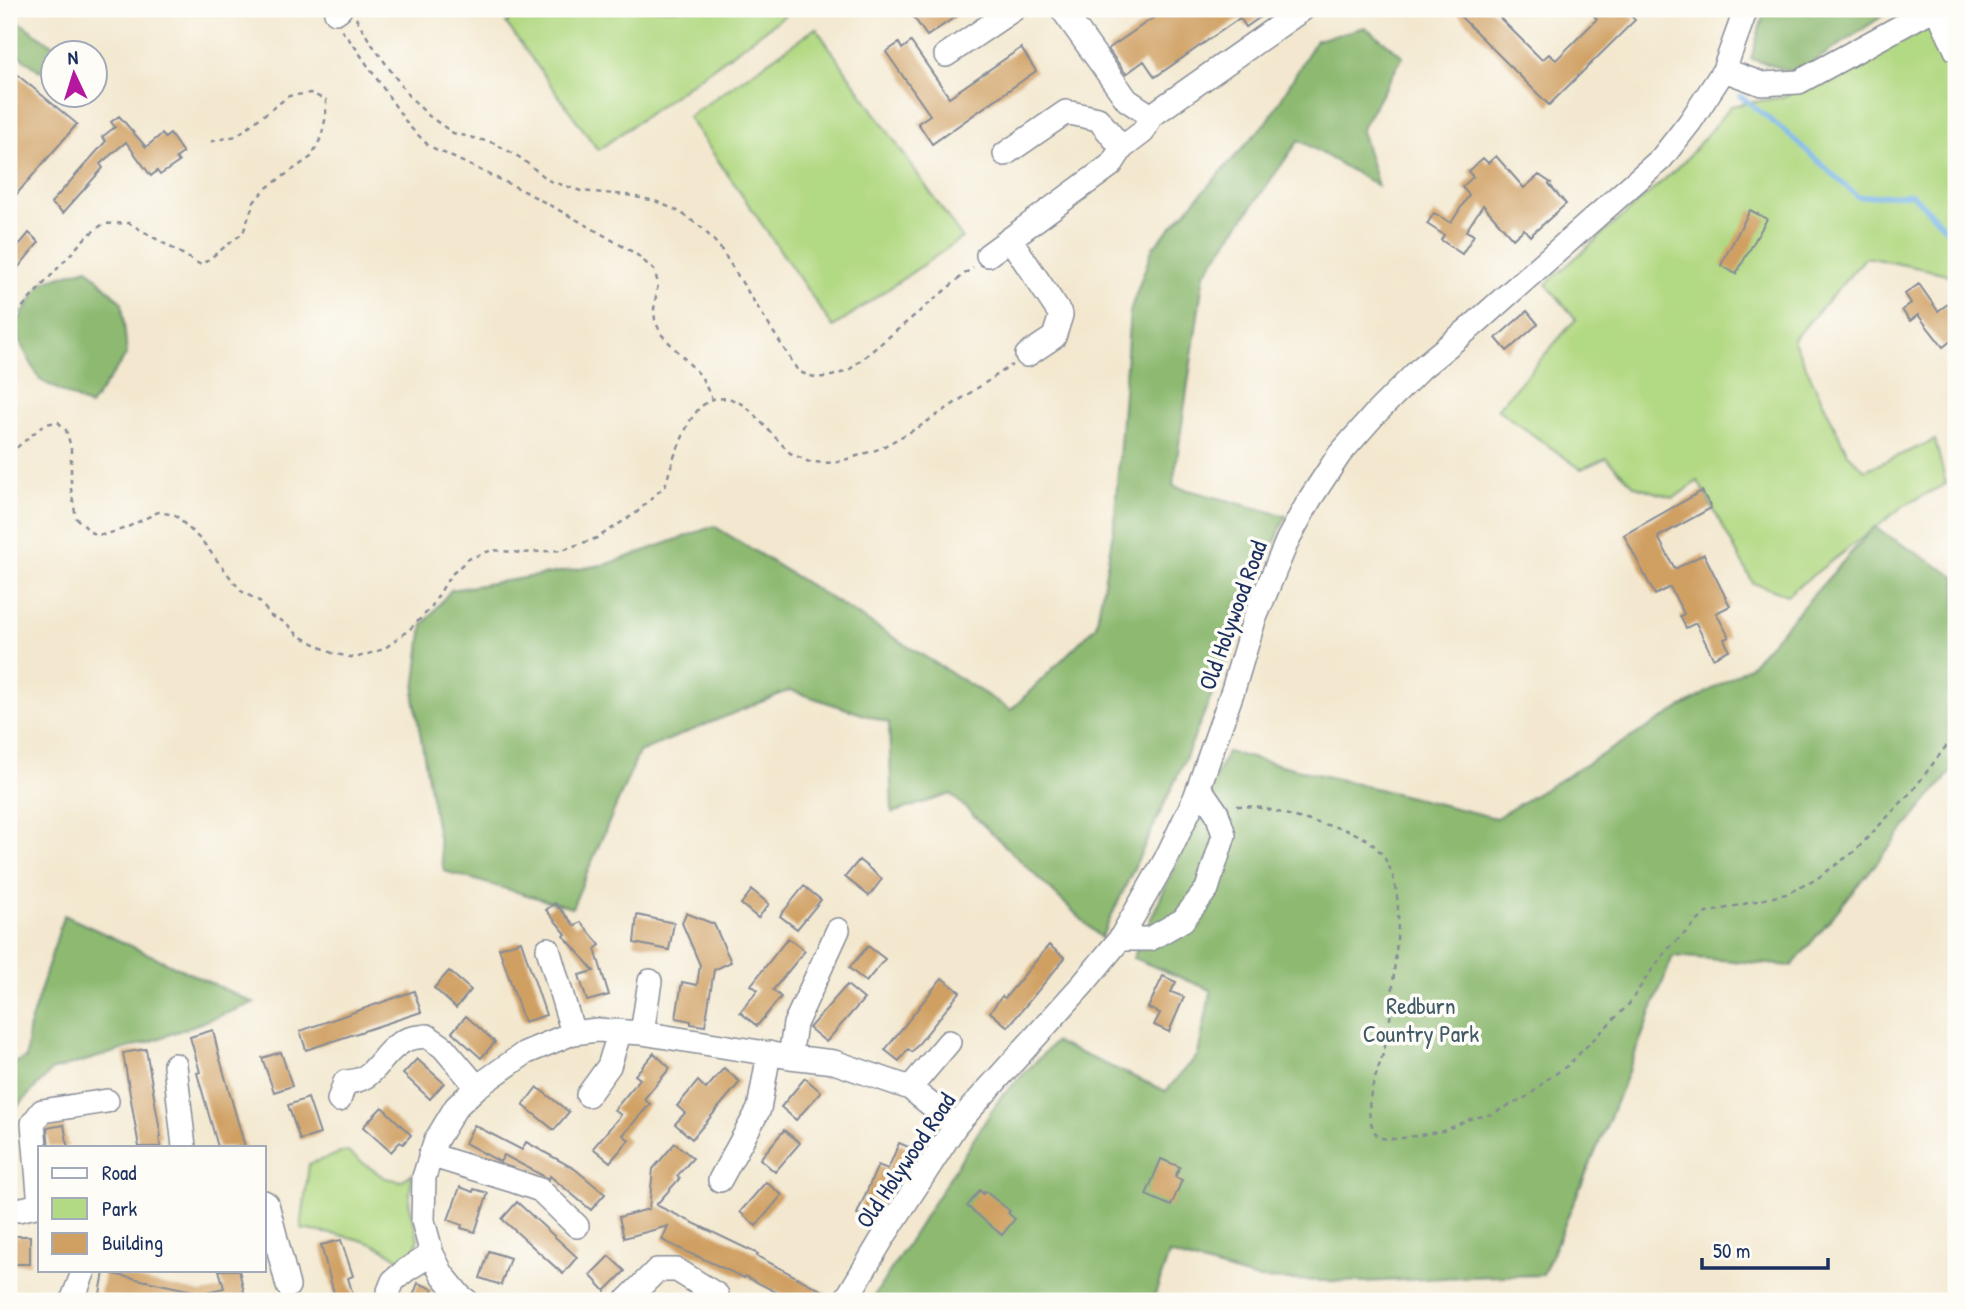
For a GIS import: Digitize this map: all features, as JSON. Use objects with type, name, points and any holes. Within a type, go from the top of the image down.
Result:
[{"type":"street","points":[[946,55],[1014,9]]},
{"type":"street","points":[[1062,9],[1127,100],[1151,116]]},
{"type":"street","points":[[1724,69],[1762,84],[1799,82],[1935,9],[1956,50]]},
{"type":"street","name":"Old Holywood Road","points":[[845,1301],[956,1125],[1120,939],[1166,859],[1199,788],[1254,620],[1288,539],[1339,455],[1420,369],[1661,159],[1690,122],[1724,69],[1744,10]]},
{"type":"street","points":[[988,255],[1111,165],[1122,148],[1143,132],[1151,116],[1297,11]]},
{"type":"street","points":[[1005,154],[1066,112],[1098,119],[1122,148]]},
{"type":"street","points":[[1010,239],[1061,315],[1054,337],[1027,355]]},
{"type":"street","points":[[1120,939],[1150,939],[1161,933],[1183,920],[1207,889],[1224,835],[1217,813],[1199,788]]},
{"type":"street","points":[[720,1180],[759,1109],[779,1055],[838,930]]},
{"type":"street","points":[[548,949],[573,1033]]},
{"type":"street","points":[[588,1095],[631,1032],[650,981]]},
{"type":"street","points":[[467,1301],[442,1274],[432,1254],[423,1221],[424,1177],[430,1155],[456,1107],[477,1087],[526,1053],[573,1033],[597,1030],[631,1032],[834,1062],[910,1088],[956,1125]]},
{"type":"street","points":[[339,1100],[345,1082],[356,1082],[374,1072],[386,1055],[404,1040],[426,1035],[443,1046],[477,1087]]},
{"type":"street","points":[[910,1088],[949,1042]]},
{"type":"street","points":[[175,1065],[184,1146]]},
{"type":"street","points":[[29,1207],[33,1123],[42,1111],[107,1101]]},
{"type":"street","points":[[430,1155],[540,1190],[577,1226]]},
{"type":"street","points":[[266,1203],[288,1286]]},
{"type":"street","points":[[385,1301],[393,1281],[405,1269],[432,1254]]},
{"type":"street","points":[[626,1301],[657,1270],[677,1270],[716,1295]]},
{"type":"street","points":[[72,1301],[83,1272]]},
{"type":"path","points":[[712,398],[701,376],[661,334],[654,320],[658,283],[653,270],[636,254],[588,226],[522,190],[429,146],[409,126],[353,44],[332,19],[342,10],[369,40],[408,95],[429,116],[453,133],[494,143],[519,157],[550,181],[581,191],[627,195],[655,201],[680,212],[702,228],[719,246],[798,371],[811,377],[829,378],[849,370],[988,255]]},
{"type":"path","points":[[9,322],[86,237],[103,224],[129,223],[201,265],[243,233],[254,202],[265,189],[311,157],[321,138],[326,100],[310,93],[289,96],[236,136],[209,142]]},
{"type":"path","points":[[9,454],[45,424],[58,422],[66,430],[71,447],[71,489],[76,518],[92,533],[104,535],[126,528],[158,512],[175,515],[202,541],[241,591],[259,601],[271,616],[286,623],[298,635],[332,653],[355,658],[384,649],[411,628],[430,609],[450,576],[468,559],[492,550],[521,553],[562,550],[597,538],[636,513],[665,486],[689,422],[700,407],[712,398],[729,398],[746,406],[790,453],[809,462],[835,463],[879,449],[919,427],[1027,355]]},
{"type":"path","points":[[1217,813],[1238,805],[1267,808],[1348,830],[1369,841],[1381,852],[1392,878],[1398,910],[1390,1019],[1368,1110],[1373,1130],[1379,1138],[1397,1139],[1443,1131],[1470,1119],[1492,1114],[1530,1095],[1545,1080],[1567,1066],[1629,1004],[1668,949],[1706,913],[1786,894],[1815,880],[1856,851],[1929,772],[1956,733]]},
{"type":"green space","points":[[526,9],[794,9],[598,150],[506,23]]},
{"type":"green space","points":[[1765,9],[1893,9],[1797,73],[1751,59]]},
{"type":"green space","points":[[1956,9],[1956,281],[1943,273],[1866,257],[1793,340],[1848,454],[1865,470],[1935,440],[1946,484],[1905,505],[1787,595],[1753,583],[1698,481],[1674,498],[1635,486],[1606,458],[1581,469],[1497,409],[1576,319],[1546,284],[1683,163],[1731,106],[1783,97]]},
{"type":"green space","points":[[9,15],[42,38],[38,38],[38,70],[9,48]]},
{"type":"green space","points":[[1365,27],[1403,56],[1361,130],[1378,186],[1299,140],[1204,274],[1173,486],[1286,516],[1183,764],[1101,938],[951,794],[892,813],[889,723],[790,690],[639,752],[572,908],[444,871],[414,698],[423,625],[451,590],[608,564],[714,526],[1011,710],[1096,626],[1114,527],[1130,311],[1153,247],[1269,119],[1316,40]]},
{"type":"green space","points":[[816,28],[962,238],[833,327],[688,117]]},
{"type":"green space","points":[[87,268],[122,303],[127,354],[90,406],[40,380],[13,329],[43,282]]},
{"type":"green space","name":"Redburn Country Park","points":[[1874,527],[1956,577],[1956,766],[1792,966],[1673,956],[1611,1115],[1543,1275],[1364,1282],[1258,1279],[1169,1254],[1153,1301],[871,1301],[1000,1098],[1055,1042],[1166,1091],[1198,1055],[1211,990],[1133,958],[1227,752],[1496,818],[1749,667]]},
{"type":"green space","points":[[64,915],[254,1003],[152,1041],[51,1071],[12,1112],[9,1121],[9,1065],[26,1058],[28,1030]]},
{"type":"green space","points":[[346,1151],[385,1178],[401,1181],[412,1174],[409,1202],[418,1238],[412,1258],[403,1263],[368,1242],[301,1229],[309,1164]]},
{"type":"building","points":[[908,9],[967,9],[927,36]]},
{"type":"building","points":[[1166,9],[1272,9],[1246,27],[1240,18],[1155,77],[1144,61],[1126,74],[1108,49]]},
{"type":"building","points":[[1453,9],[1491,9],[1542,60],[1549,54],[1556,60],[1597,19],[1587,9],[1624,9],[1635,20],[1549,105]]},
{"type":"building","points":[[911,42],[949,97],[1021,48],[1036,71],[932,144],[918,123],[930,115],[886,52],[899,43],[902,49]]},
{"type":"building","points":[[9,68],[38,92],[38,108],[58,108],[77,124],[9,203]]},
{"type":"building","points":[[119,116],[146,147],[162,134],[165,138],[170,134],[183,153],[176,158],[179,162],[160,175],[157,171],[151,176],[126,142],[100,164],[103,168],[63,213],[51,203],[106,141],[102,137],[115,127],[111,122]]},
{"type":"building","points":[[1496,156],[1524,188],[1539,175],[1551,183],[1549,184],[1566,204],[1530,236],[1524,229],[1513,239],[1483,205],[1466,231],[1474,235],[1462,254],[1441,240],[1444,235],[1427,224],[1434,213],[1451,223],[1469,195],[1462,187],[1473,177],[1468,171],[1483,158],[1488,163]]},
{"type":"building","points":[[1750,210],[1767,219],[1736,274],[1721,265]]},
{"type":"building","points":[[29,233],[39,242],[9,279],[9,257]]},
{"type":"building","points":[[1919,284],[1938,311],[1956,298],[1956,337],[1943,347],[1918,315],[1910,321],[1902,310],[1911,303],[1905,294]]},
{"type":"building","points":[[1527,311],[1538,324],[1507,351],[1496,338]]},
{"type":"building","points":[[1702,491],[1711,508],[1658,537],[1675,569],[1704,554],[1730,606],[1716,613],[1729,637],[1724,639],[1729,650],[1713,658],[1696,623],[1686,628],[1680,616],[1684,614],[1670,587],[1655,595],[1624,535]]},
{"type":"building","points":[[859,860],[882,879],[869,896],[845,877]]},
{"type":"building","points":[[804,886],[821,900],[797,929],[780,916]]},
{"type":"building","points":[[752,890],[769,904],[758,918],[741,904]]},
{"type":"building","points":[[555,903],[575,926],[581,922],[600,945],[595,949],[609,995],[587,1001],[579,975],[594,971],[546,910]]},
{"type":"building","points":[[686,913],[714,924],[731,962],[714,970],[705,1026],[676,1018],[682,982],[697,985],[700,965],[682,923]]},
{"type":"building","points":[[637,915],[674,923],[669,950],[634,943]]},
{"type":"building","points":[[788,938],[805,951],[773,990],[781,997],[757,1026],[740,1012],[758,990],[751,985]]},
{"type":"building","points":[[521,941],[546,1015],[524,1022],[499,948]]},
{"type":"building","points":[[1049,945],[1065,958],[1008,1027],[990,1012]]},
{"type":"building","points":[[868,946],[885,959],[866,982],[849,968]]},
{"type":"building","points":[[449,971],[471,990],[456,1008],[434,988]]},
{"type":"building","points":[[1163,976],[1176,982],[1171,992],[1184,997],[1169,1032],[1154,1025],[1160,1013],[1148,1008]]},
{"type":"building","points":[[942,978],[960,992],[912,1052],[908,1049],[899,1061],[885,1050]]},
{"type":"building","points":[[847,985],[864,999],[826,1042],[809,1028]]},
{"type":"building","points":[[414,991],[421,1012],[306,1050],[300,1031]]},
{"type":"building","points":[[466,1016],[495,1042],[481,1058],[452,1032]]},
{"type":"building","points":[[213,1030],[245,1146],[218,1146],[190,1037]]},
{"type":"building","points":[[146,1049],[161,1146],[139,1146],[123,1053]]},
{"type":"building","points":[[281,1052],[292,1086],[274,1092],[262,1058]]},
{"type":"building","points":[[654,1053],[670,1068],[644,1099],[650,1104],[623,1135],[629,1140],[610,1162],[593,1148],[621,1115],[614,1110],[640,1079],[635,1075]]},
{"type":"building","points":[[417,1059],[444,1083],[430,1099],[403,1074]]},
{"type":"building","points":[[724,1068],[740,1082],[692,1139],[675,1124],[685,1113],[677,1106],[698,1081],[706,1089]]},
{"type":"building","points":[[805,1078],[821,1092],[796,1120],[781,1107]]},
{"type":"building","points":[[537,1087],[569,1112],[554,1130],[523,1105]]},
{"type":"building","points":[[308,1098],[320,1134],[300,1140],[288,1105]]},
{"type":"building","points":[[382,1107],[411,1135],[391,1152],[363,1127]]},
{"type":"building","points":[[64,1125],[68,1146],[49,1146],[47,1128]]},
{"type":"building","points":[[474,1125],[522,1150],[526,1142],[575,1169],[605,1194],[591,1210],[550,1176],[549,1179],[504,1155],[500,1162],[465,1143]]},
{"type":"building","points":[[784,1130],[800,1143],[775,1172],[760,1159]]},
{"type":"building","points":[[675,1143],[693,1158],[677,1176],[680,1178],[656,1205],[758,1254],[757,1256],[832,1296],[831,1301],[793,1301],[745,1276],[744,1278],[695,1256],[662,1240],[668,1226],[624,1238],[619,1217],[649,1209],[653,1169]]},
{"type":"building","points":[[899,1143],[911,1148],[895,1185],[890,1183],[874,1221],[857,1214],[878,1165],[888,1169]]},
{"type":"building","points":[[1161,1159],[1180,1167],[1175,1177],[1182,1180],[1171,1206],[1146,1195]]},
{"type":"building","points":[[766,1182],[782,1195],[756,1226],[740,1212]]},
{"type":"building","points":[[460,1187],[473,1192],[474,1189],[488,1193],[475,1232],[448,1220]]},
{"type":"building","points":[[980,1190],[1010,1211],[1008,1213],[1015,1219],[1002,1235],[967,1206]]},
{"type":"building","points":[[517,1202],[577,1257],[563,1274],[502,1219]]},
{"type":"building","points":[[9,1236],[30,1236],[30,1264],[9,1264]]},
{"type":"building","points":[[341,1240],[353,1276],[348,1278],[355,1301],[336,1301],[321,1245]]},
{"type":"building","points":[[489,1251],[510,1258],[501,1285],[480,1278]]},
{"type":"building","points":[[609,1256],[625,1271],[605,1291],[590,1275]]},
{"type":"building","points":[[104,1272],[202,1293],[224,1288],[220,1272],[239,1272],[246,1301],[139,1301],[100,1294]]},
{"type":"building","points":[[418,1283],[433,1289],[428,1301],[411,1301]]},
{"type":"waterway","points":[[1740,96],[1786,132],[1858,197],[1912,194],[1956,239]]}]
